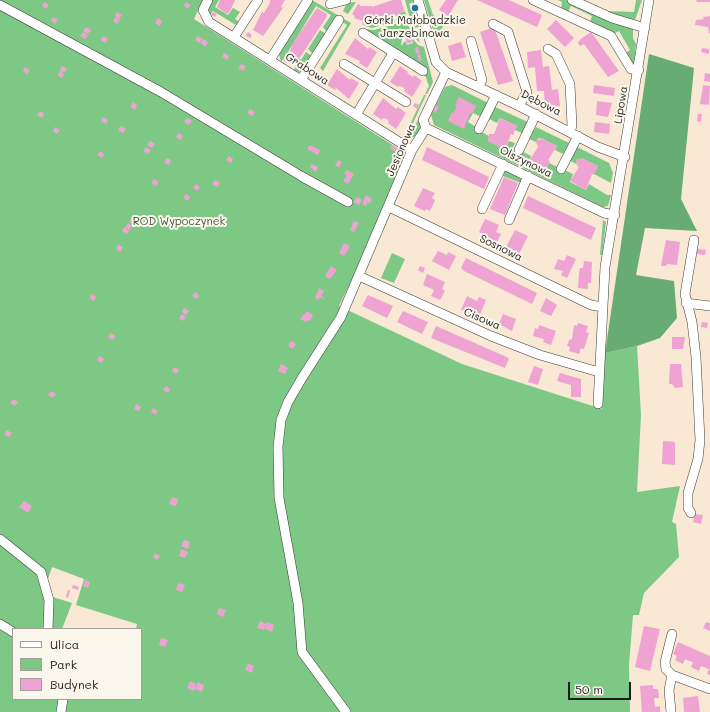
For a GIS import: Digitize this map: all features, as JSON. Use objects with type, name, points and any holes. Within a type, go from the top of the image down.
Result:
[{"type":"street","name":"Grabowa","points":[[208,0],[203,10],[209,22],[412,150]]},
{"type":"street","points":[[234,38],[258,0]]},
{"type":"street","points":[[270,60],[308,0]]},
{"type":"street","points":[[330,4],[346,0]]},
{"type":"street","points":[[418,0],[436,62],[446,72]]},
{"type":"street","points":[[533,0],[611,36],[632,68],[639,70]]},
{"type":"street","points":[[572,0],[612,18],[645,28]]},
{"type":"street","name":"Lipowa","points":[[598,404],[606,267],[625,157],[649,0]]},
{"type":"street","points":[[0,5],[161,92],[301,176],[348,202]]},
{"type":"street","points":[[301,80],[339,20]]},
{"type":"street","points":[[493,24],[508,32],[527,92],[519,106]]},
{"type":"street","points":[[363,33],[423,71]]},
{"type":"street","points":[[471,41],[482,80],[479,86]]},
{"type":"street","points":[[548,49],[556,54],[570,84],[572,126],[574,134],[561,169]]},
{"type":"street","points":[[356,115],[393,53]]},
{"type":"street","points":[[344,64],[406,102]]},
{"type":"street","name":"Dębowa","points":[[446,72],[479,86],[536,114],[598,147],[625,157]]},
{"type":"street","name":"Jesionowa","points":[[346,712],[302,652],[298,603],[278,485],[278,447],[284,411],[305,372],[334,329],[359,276],[412,150],[426,128],[423,120],[424,116],[446,72]]},
{"type":"street","points":[[479,129],[496,95]]},
{"type":"street","points":[[519,150],[536,114]]},
{"type":"street","name":"Olszynowa","points":[[426,128],[604,213],[615,215]]},
{"type":"street","points":[[482,209],[503,164]]},
{"type":"street","points":[[509,220],[528,176]]},
{"type":"street","name":"Sosnowa","points":[[389,207],[591,305],[603,307]]},
{"type":"street","points":[[691,513],[688,508],[688,493],[698,459],[700,440],[696,357],[692,322],[685,294],[694,240]]},
{"type":"street","name":"Cisowa","points":[[359,276],[504,341],[540,355],[599,372]]},
{"type":"street","points":[[686,302],[710,306]]},
{"type":"street","points":[[0,539],[41,572],[49,600],[48,628]]},
{"type":"street","points":[[0,624],[12,631]]},
{"type":"street","points":[[672,634],[665,662],[666,669],[672,675],[710,689]]},
{"type":"street","points":[[671,712],[669,690],[672,675]]},
{"type":"street","points":[[61,712],[65,700]]},
{"type":"green space","name":"ROD Wypoczynek","points":[[0,0],[203,0],[194,19],[399,149],[400,147],[405,150],[406,155],[367,249],[339,306],[462,364],[602,409],[605,353],[637,346],[641,415],[637,492],[680,486],[672,522],[676,524],[679,557],[644,593],[639,615],[633,615],[629,665],[630,712],[0,712]]},
{"type":"green space","points":[[212,0],[219,0],[215,7],[228,15],[233,8],[240,12],[235,19],[241,23],[234,31],[236,25],[213,11],[209,17],[207,13]]},
{"type":"green space","points":[[312,0],[351,23],[323,71],[320,68],[347,25],[336,18],[327,32],[323,27],[331,15],[316,6],[288,52],[301,60],[306,52],[312,56],[302,71],[297,72],[294,70],[297,64],[285,57],[281,62],[279,54]]},
{"type":"green space","points":[[405,0],[413,0],[413,2],[409,4],[411,9],[414,9],[417,20],[411,22]]},
{"type":"green space","points":[[424,0],[428,0],[433,15],[445,23],[438,35],[435,36]]},
{"type":"green space","points":[[558,0],[566,0],[633,29],[633,38],[636,44],[634,63],[630,62],[625,53],[630,50],[619,31],[613,34],[590,22],[592,16],[571,6],[568,12],[561,9],[562,2]]},
{"type":"green space","points":[[636,0],[642,0],[635,20],[604,11],[634,12]]},
{"type":"green space","points":[[356,2],[348,14],[343,11],[347,3]]},
{"type":"green space","points":[[405,11],[407,19],[398,21],[396,15]]},
{"type":"green space","points":[[389,17],[394,18],[395,21],[372,28],[363,25]]},
{"type":"green space","points":[[406,21],[411,31],[404,34],[401,46],[405,41],[407,45],[413,43],[413,39],[418,45],[424,47],[433,82],[427,94],[425,94],[429,86],[422,67],[362,29],[374,30]]},
{"type":"green space","points":[[420,22],[421,26],[415,28],[420,43],[415,38],[411,25]]},
{"type":"green space","points":[[320,30],[326,34],[313,54],[308,49]]},
{"type":"green space","points":[[649,54],[694,68],[681,199],[697,231],[645,228],[636,275],[674,281],[677,318],[660,338],[637,346],[605,353]]},
{"type":"green space","points":[[452,85],[488,103],[481,117],[473,113],[468,122],[489,136],[488,141],[505,149],[509,141],[515,143],[512,149],[522,154],[523,152],[531,156],[529,161],[546,170],[549,163],[573,174],[570,182],[586,190],[589,184],[607,195],[611,195],[608,206],[603,207],[434,125],[431,115],[445,87]]},
{"type":"green space","points":[[424,95],[426,95],[405,140],[403,139]]},
{"type":"green space","points":[[495,107],[530,123],[524,134],[515,130],[517,126],[500,118],[497,123],[489,119]]},
{"type":"green space","points":[[420,116],[420,130],[416,136],[408,139]]},
{"type":"green space","points":[[536,127],[569,143],[563,154],[555,150],[557,146],[541,138],[537,139],[538,143],[529,139]]},
{"type":"green space","points":[[575,146],[609,163],[613,173],[611,183],[594,174],[598,166],[581,158],[580,160],[577,159],[576,162],[578,165],[569,160]]},
{"type":"green space","points":[[505,170],[522,178],[523,181],[521,183],[503,176],[502,173]]},
{"type":"green space","points":[[603,220],[606,222],[602,255],[600,255]]},
{"type":"green space","points":[[392,253],[405,259],[394,283],[381,278]]},
{"type":"building","points":[[220,0],[235,0],[227,14],[217,7]]},
{"type":"building","points":[[270,0],[285,0],[281,7],[283,8],[263,36],[253,30],[262,12],[264,13],[270,3]]},
{"type":"building","points":[[393,0],[401,0],[404,11],[396,15],[393,14],[394,17],[390,17],[389,15],[387,17],[375,19],[376,20],[367,21],[366,24],[362,25],[363,21],[354,18],[355,16],[352,14],[358,4],[361,6],[372,7]]},
{"type":"building","points":[[446,0],[458,0],[448,16],[439,10]]},
{"type":"building","points":[[477,0],[509,0],[542,15],[537,27]]},
{"type":"building","points":[[696,0],[710,0],[710,2],[697,2]]},
{"type":"building","points":[[44,2],[49,5],[46,9],[42,6]]},
{"type":"building","points":[[186,2],[191,5],[188,9],[184,6]]},
{"type":"building","points":[[317,8],[327,14],[326,18],[299,59],[289,52],[292,47],[291,46]]},
{"type":"building","points":[[117,12],[122,15],[119,19],[115,16]]},
{"type":"building","points":[[213,12],[217,14],[215,17],[211,15]]},
{"type":"building","points":[[710,16],[709,34],[708,27],[695,25],[696,20],[704,19],[703,17]]},
{"type":"building","points":[[53,17],[58,20],[55,24],[51,21]]},
{"type":"building","points":[[115,17],[120,20],[117,24],[113,21]]},
{"type":"building","points":[[158,18],[162,21],[160,26],[155,23]]},
{"type":"building","points":[[556,20],[574,38],[565,47],[547,29]]},
{"type":"building","points":[[86,27],[91,30],[88,34],[83,31]]},
{"type":"building","points":[[494,27],[513,81],[498,85],[480,32]]},
{"type":"building","points":[[83,32],[88,35],[85,39],[80,36]]},
{"type":"building","points":[[248,32],[252,35],[250,38],[246,36]]},
{"type":"building","points":[[591,32],[619,71],[608,77],[584,44],[579,45],[578,42]]},
{"type":"building","points":[[103,36],[108,39],[105,43],[101,40]]},
{"type":"building","points":[[198,36],[202,39],[200,43],[195,40]]},
{"type":"building","points":[[411,36],[413,42],[407,44],[405,37]]},
{"type":"building","points":[[355,38],[368,49],[369,47],[377,52],[367,68],[359,63],[360,61],[345,54]]},
{"type":"building","points":[[203,39],[208,42],[205,47],[201,43]]},
{"type":"building","points":[[461,42],[466,57],[452,61],[448,46]]},
{"type":"building","points":[[418,47],[420,53],[416,54],[415,48]]},
{"type":"building","points":[[702,48],[709,49],[709,54],[701,52]]},
{"type":"building","points":[[541,50],[543,67],[549,66],[552,90],[558,89],[560,106],[545,107],[544,91],[537,91],[535,67],[528,68],[527,52]]},
{"type":"building","points":[[224,53],[229,56],[227,60],[222,57]]},
{"type":"building","points":[[420,54],[422,60],[419,61],[417,55]]},
{"type":"building","points":[[285,57],[289,59],[287,63],[283,60]]},
{"type":"building","points":[[241,64],[246,66],[243,71],[238,68]]},
{"type":"building","points":[[62,66],[67,69],[64,73],[60,70]]},
{"type":"building","points":[[400,66],[408,72],[407,73],[413,77],[414,75],[422,81],[412,97],[404,91],[405,89],[390,82]]},
{"type":"building","points":[[25,67],[30,70],[27,74],[23,71]]},
{"type":"building","points":[[337,69],[350,80],[351,78],[359,83],[349,99],[336,88],[335,90],[327,85]]},
{"type":"building","points":[[60,71],[64,74],[62,78],[57,75]]},
{"type":"building","points":[[705,73],[710,74],[710,82],[704,81]]},
{"type":"building","points":[[594,85],[615,88],[614,96],[593,93]]},
{"type":"building","points":[[703,85],[710,86],[709,105],[700,104]]},
{"type":"building","points":[[459,97],[476,106],[472,114],[470,113],[464,129],[448,121],[452,112],[454,113],[457,107],[455,106]]},
{"type":"building","points":[[383,98],[396,109],[398,107],[406,113],[396,129],[388,123],[389,121],[386,119],[383,118],[382,120],[373,114]]},
{"type":"building","points":[[597,101],[612,103],[608,117],[596,115]]},
{"type":"building","points":[[133,102],[137,105],[135,110],[130,107]]},
{"type":"building","points":[[415,103],[419,105],[417,109],[413,106]]},
{"type":"building","points":[[436,105],[439,107],[436,113],[433,111]]},
{"type":"building","points":[[250,109],[255,112],[252,116],[247,113]]},
{"type":"building","points":[[40,111],[44,114],[42,118],[37,115]]},
{"type":"building","points":[[698,114],[702,114],[701,122],[697,121]]},
{"type":"building","points":[[103,117],[108,120],[106,124],[101,121]]},
{"type":"building","points":[[187,118],[192,121],[189,125],[184,122]]},
{"type":"building","points":[[500,118],[517,126],[513,135],[511,134],[505,150],[488,141],[489,134],[494,134]]},
{"type":"building","points":[[595,122],[610,124],[609,134],[594,132]]},
{"type":"building","points":[[121,126],[126,129],[123,133],[118,130]]},
{"type":"building","points":[[55,127],[60,130],[57,134],[53,131]]},
{"type":"building","points":[[179,133],[183,136],[181,140],[176,137]]},
{"type":"building","points":[[541,138],[557,146],[548,160],[550,161],[546,170],[529,161],[538,147],[536,142],[537,139],[539,140]]},
{"type":"building","points":[[150,141],[155,144],[152,148],[147,145]]},
{"type":"building","points":[[310,145],[320,150],[318,155],[307,149]]},
{"type":"building","points":[[392,145],[398,149],[396,152],[390,148]]},
{"type":"building","points":[[146,147],[151,150],[148,154],[143,151]]},
{"type":"building","points":[[427,147],[489,177],[484,189],[422,160]]},
{"type":"building","points":[[100,151],[104,154],[102,158],[97,155]]},
{"type":"building","points":[[229,156],[233,159],[231,163],[226,160]]},
{"type":"building","points":[[167,158],[171,160],[169,165],[164,162]]},
{"type":"building","points":[[581,158],[598,166],[594,175],[592,174],[586,190],[570,181],[579,167],[577,166],[578,164],[576,162],[577,159],[580,160]]},
{"type":"building","points":[[338,160],[342,162],[339,168],[335,165]]},
{"type":"building","points":[[311,164],[318,167],[316,172],[310,167]]},
{"type":"building","points":[[347,170],[354,174],[348,184],[343,181],[347,176],[344,174]]},
{"type":"building","points":[[504,177],[518,183],[505,215],[490,209]]},
{"type":"building","points":[[154,179],[159,182],[156,186],[151,183]]},
{"type":"building","points":[[215,180],[220,183],[217,187],[212,184]]},
{"type":"building","points":[[196,184],[200,187],[197,191],[193,188]]},
{"type":"building","points":[[423,188],[435,193],[432,198],[435,200],[430,211],[426,209],[425,211],[414,206]]},
{"type":"building","points":[[186,194],[190,197],[188,201],[183,198]]},
{"type":"building","points":[[366,195],[372,199],[366,206],[362,204]]},
{"type":"building","points":[[528,196],[596,228],[591,240],[523,208]]},
{"type":"building","points":[[357,197],[362,200],[359,205],[354,202]]},
{"type":"building","points":[[132,218],[137,221],[134,225],[129,222]]},
{"type":"building","points":[[485,219],[499,225],[496,232],[501,234],[496,244],[487,240],[489,237],[479,232]]},
{"type":"building","points":[[354,221],[359,223],[354,232],[350,230]]},
{"type":"building","points":[[128,223],[132,226],[130,230],[125,227]]},
{"type":"building","points":[[124,227],[129,230],[127,234],[122,231]]},
{"type":"building","points":[[515,230],[528,236],[518,256],[505,249]]},
{"type":"building","points":[[666,240],[680,242],[677,265],[667,264],[666,266],[661,266]]},
{"type":"building","points":[[344,243],[350,246],[344,256],[339,253]]},
{"type":"building","points":[[118,245],[123,247],[120,252],[116,249]]},
{"type":"building","points":[[697,249],[706,250],[705,255],[697,254]]},
{"type":"building","points":[[438,251],[447,255],[448,252],[456,256],[449,270],[432,261]]},
{"type":"building","points":[[567,255],[576,259],[567,278],[561,275],[563,271],[554,269],[558,259],[564,261]]},
{"type":"building","points":[[466,258],[537,293],[532,304],[464,271],[461,268]]},
{"type":"building","points":[[584,261],[592,262],[591,283],[588,283],[588,289],[578,288],[580,268],[583,268]]},
{"type":"building","points":[[331,266],[336,269],[336,271],[330,279],[325,276]]},
{"type":"building","points":[[420,266],[425,268],[423,273],[418,270]]},
{"type":"building","points":[[427,274],[445,282],[442,289],[445,291],[440,300],[431,296],[434,290],[423,285]]},
{"type":"building","points":[[319,288],[324,291],[321,296],[325,298],[324,299],[320,297],[319,300],[315,298]]},
{"type":"building","points":[[195,292],[199,295],[197,299],[192,296]]},
{"type":"building","points":[[92,294],[96,297],[94,301],[89,298]]},
{"type":"building","points":[[368,295],[393,306],[387,318],[362,306]]},
{"type":"building","points":[[467,296],[477,301],[479,297],[486,300],[479,317],[461,310]]},
{"type":"building","points":[[546,298],[557,305],[551,316],[540,311]]},
{"type":"building","points":[[184,308],[189,311],[186,315],[182,312]]},
{"type":"building","points":[[307,311],[313,315],[310,321],[308,320],[306,322],[300,319]]},
{"type":"building","points":[[403,311],[428,322],[422,334],[397,322]]},
{"type":"building","points":[[182,314],[186,317],[183,321],[179,318]]},
{"type":"building","points":[[503,314],[516,319],[512,331],[499,324]]},
{"type":"building","points":[[702,322],[708,323],[707,328],[701,327]]},
{"type":"building","points":[[578,323],[588,326],[586,332],[589,333],[584,349],[581,348],[579,354],[569,351],[570,347],[567,346],[569,340],[572,339],[574,325],[577,326]]},
{"type":"building","points":[[539,325],[556,331],[551,345],[543,342],[544,339],[533,336],[535,328],[538,329]]},
{"type":"building","points":[[436,326],[509,358],[505,368],[431,338]]},
{"type":"building","points":[[111,333],[115,336],[113,340],[108,337]]},
{"type":"building","points":[[672,337],[685,337],[683,349],[672,349]]},
{"type":"building","points":[[291,341],[296,344],[293,349],[288,346]]},
{"type":"building","points":[[99,356],[104,359],[101,363],[97,360]]},
{"type":"building","points":[[281,364],[288,368],[285,374],[278,371]]},
{"type":"building","points":[[670,364],[681,364],[683,387],[675,388],[672,384],[669,384]]},
{"type":"building","points":[[534,366],[543,369],[538,385],[528,382]]},
{"type":"building","points":[[174,367],[179,370],[176,374],[172,371]]},
{"type":"building","points":[[560,373],[581,379],[581,397],[571,397],[571,385],[557,381]]},
{"type":"building","points":[[166,386],[170,389],[168,393],[163,390]]},
{"type":"building","points":[[51,391],[56,394],[53,398],[48,395]]},
{"type":"building","points":[[13,399],[18,402],[15,406],[10,403]]},
{"type":"building","points":[[136,404],[141,407],[139,411],[134,409]]},
{"type":"building","points":[[153,408],[158,411],[155,415],[151,412]]},
{"type":"building","points":[[7,430],[12,433],[9,437],[4,434]]},
{"type":"building","points":[[663,441],[675,442],[675,465],[662,464]]},
{"type":"building","points":[[172,497],[178,499],[176,506],[169,504]]},
{"type":"building","points":[[24,501],[32,506],[28,513],[19,507]]},
{"type":"building","points":[[695,514],[703,515],[701,524],[693,522]]},
{"type":"building","points":[[184,540],[190,542],[188,549],[181,546]]},
{"type":"building","points":[[181,549],[188,552],[185,558],[179,556]]},
{"type":"building","points":[[155,553],[160,556],[157,560],[153,557]]},
{"type":"building","points":[[85,580],[90,582],[88,588],[83,586]]},
{"type":"building","points":[[178,583],[185,585],[182,592],[176,590]]},
{"type":"building","points":[[73,585],[79,587],[78,590],[72,588]]},
{"type":"building","points":[[68,590],[70,590],[68,598],[66,597]]},
{"type":"building","points":[[219,608],[226,610],[223,617],[217,614]]},
{"type":"building","points":[[260,621],[266,624],[264,630],[257,628]]},
{"type":"building","points":[[267,622],[274,625],[272,632],[265,629]]},
{"type":"building","points":[[706,622],[710,623],[710,631],[703,628]]},
{"type":"building","points":[[644,626],[660,629],[650,671],[635,667]]},
{"type":"building","points":[[161,638],[168,640],[165,647],[159,645]]},
{"type":"building","points":[[678,642],[710,656],[710,675],[707,674],[709,669],[701,666],[699,671],[691,667],[693,662],[685,659],[683,664],[675,660],[677,656],[673,654]]},
{"type":"building","points":[[248,663],[254,666],[252,673],[245,670]]},
{"type":"building","points":[[190,681],[196,684],[194,691],[187,688]]},
{"type":"building","points":[[198,682],[204,685],[202,692],[195,689]]},
{"type":"building","points":[[653,685],[653,689],[658,689],[659,698],[654,698],[655,707],[660,706],[660,712],[642,712],[640,686]]},
{"type":"building","points":[[698,696],[700,712],[684,712],[683,698]]},
{"type":"place","name":"Górki Małobądzkie Jarzębinowa","points":[[415,8]]}]
